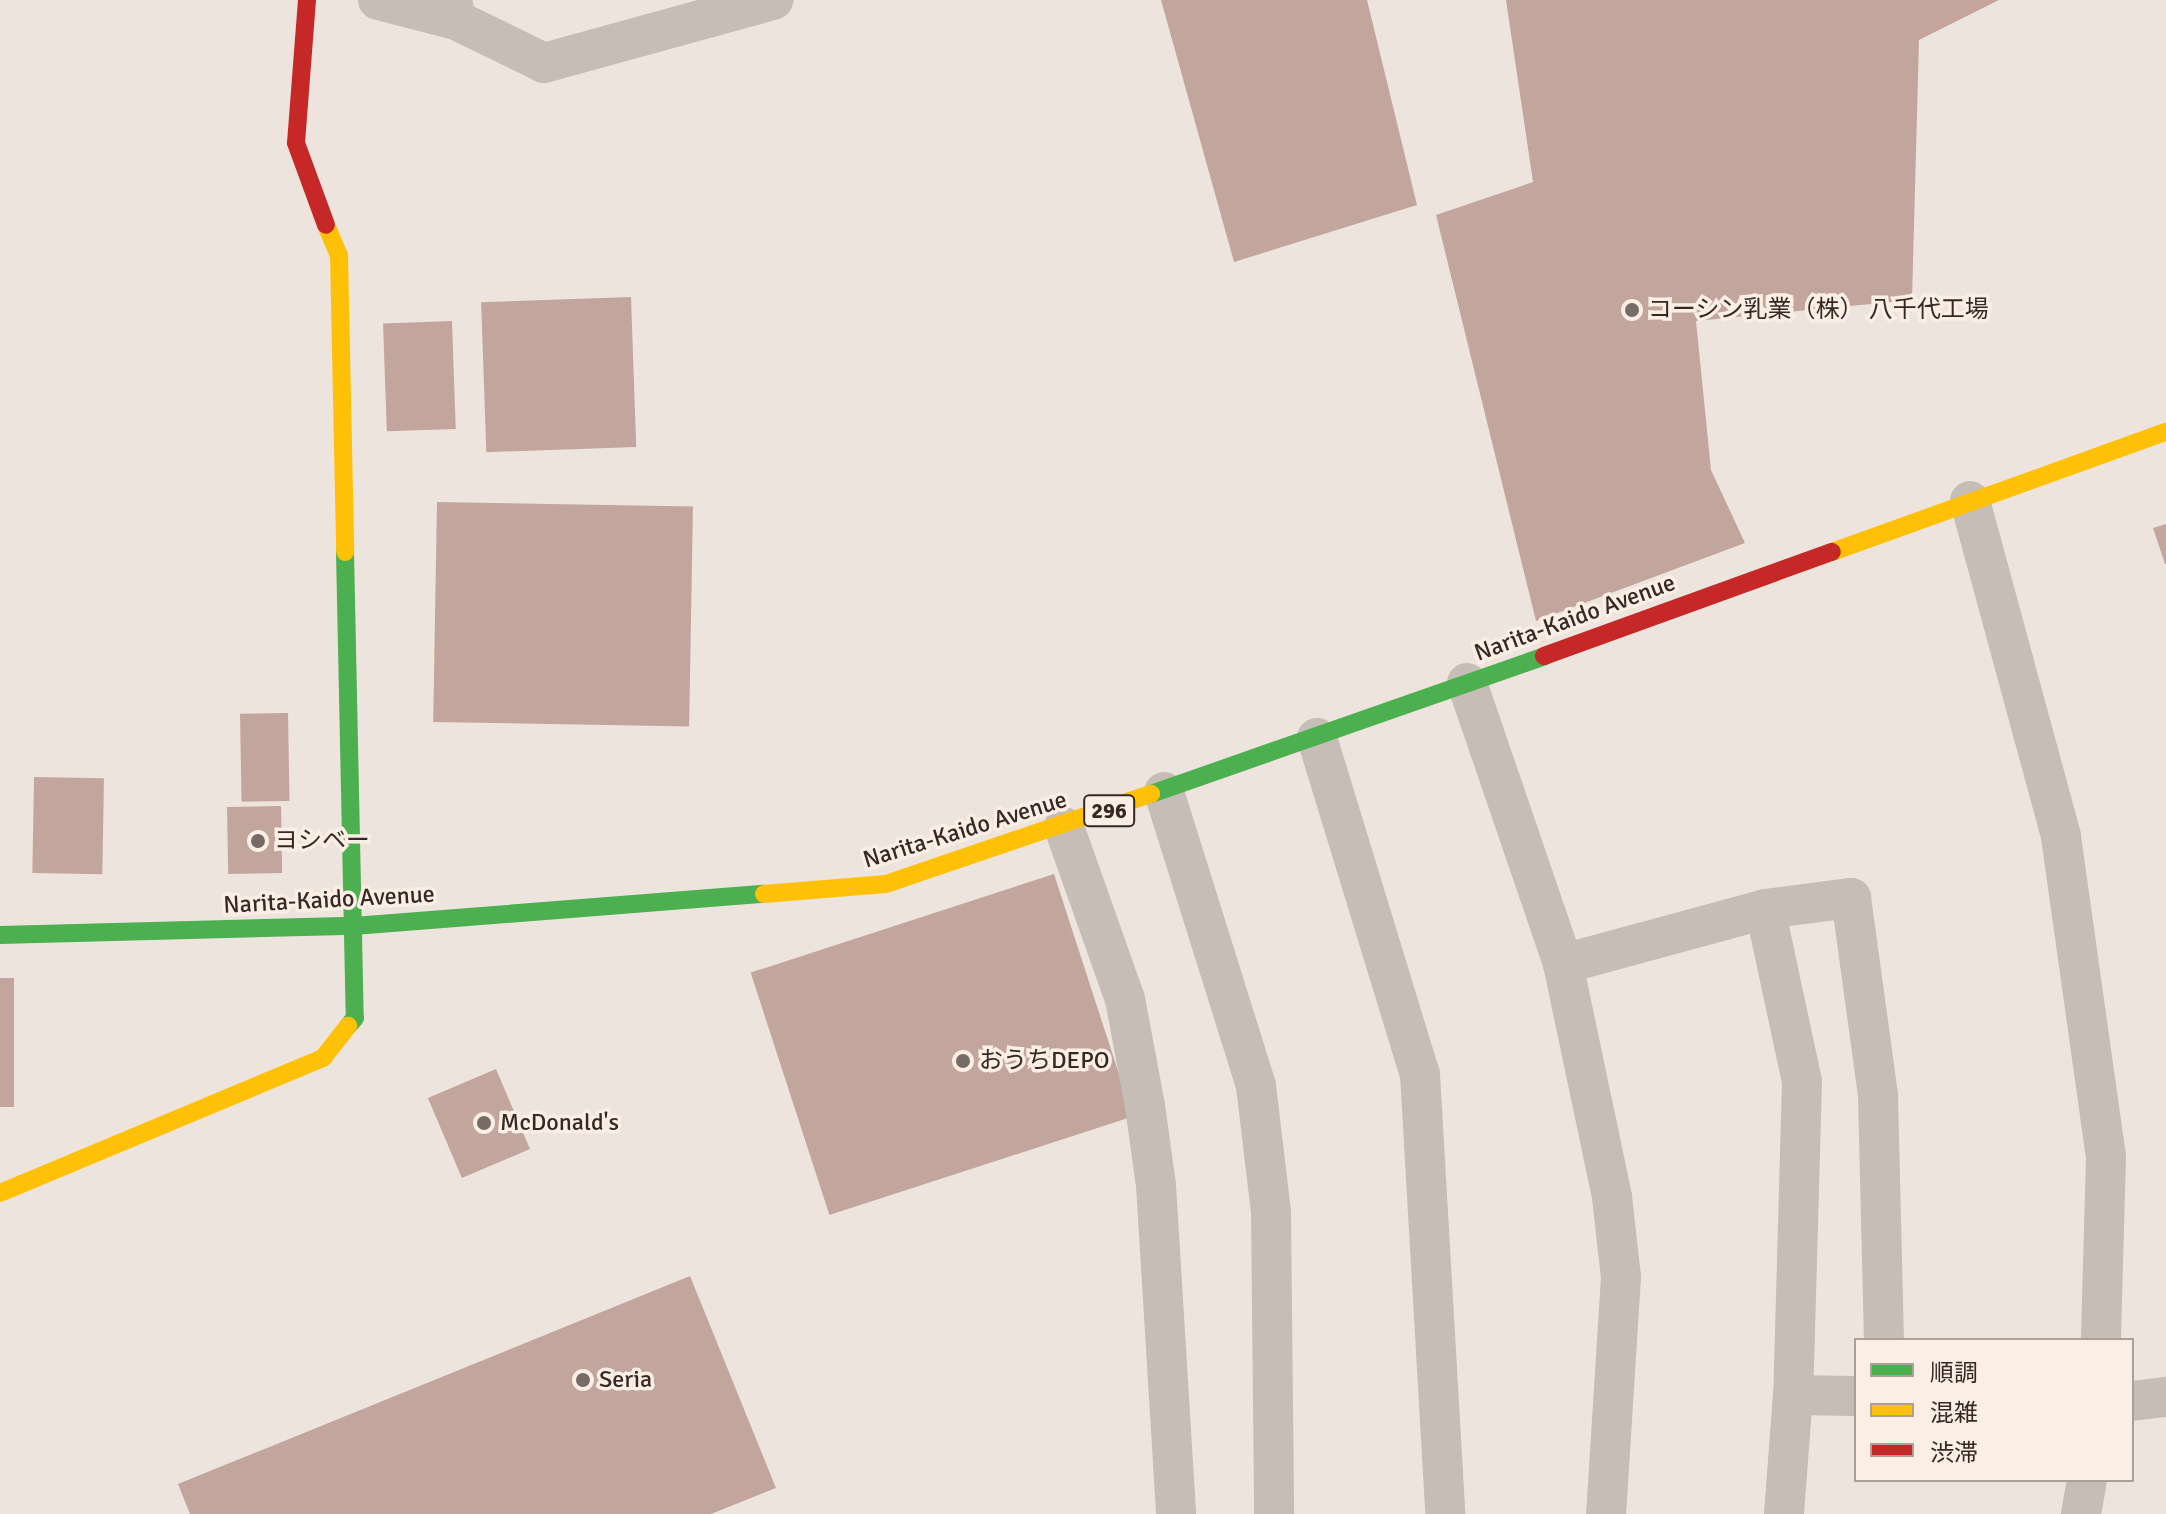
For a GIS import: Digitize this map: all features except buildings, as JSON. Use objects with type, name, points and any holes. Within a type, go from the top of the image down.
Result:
[{"type":"main road","points":[[0,1193],[323,1058],[355,1018],[339,255],[306,182],[296,143],[307,0]]},
{"type":"main road","name":"Narita-Kaido Avenue","points":[[0,935],[354,926],[886,884],[1064,827],[1317,738],[2166,432]]},
{"type":"street","points":[[378,0],[454,10],[544,63],[773,0]]},
{"type":"street","points":[[1970,501],[2061,837],[2106,1157],[2101,1338]]},
{"type":"street","points":[[1467,683],[1563,964],[1609,1183],[1621,1277],[1606,1514]]},
{"type":"street","points":[[1317,738],[1420,1074],[1445,1514]]},
{"type":"street","points":[[1164,792],[1256,1086],[1271,1212],[1274,1514]]},
{"type":"street","points":[[1064,827],[1125,999],[1145,1106],[1157,1201],[1176,1514]]},
{"type":"street","points":[[1563,964],[1765,909],[1851,898],[1878,1096],[1884,1338]]},
{"type":"street","points":[[1765,909],[1802,1081],[1793,1395],[1784,1514]]},
{"type":"street","points":[[1793,1395],[1854,1396]]},
{"type":"street","points":[[2134,1401],[2166,1397]]},
{"type":"street","points":[[2081,1514],[2087,1482]]},
{"type":"traffic: fast","points":[[345,552],[355,1018],[348,1026]]},
{"type":"traffic: fast","points":[[1151,794],[1544,656]]},
{"type":"traffic: fast","points":[[0,935],[354,926],[764,894]]},
{"type":"traffic: slow","points":[[326,225],[339,255],[345,552]]},
{"type":"traffic: slow","points":[[1832,552],[2166,432]]},
{"type":"traffic: slow","points":[[764,894],[886,884],[1151,794]]},
{"type":"traffic: slow","points":[[0,1193],[323,1058],[348,1026]]},
{"type":"traffic: jam","points":[[307,0],[296,143],[326,225]]},
{"type":"traffic: jam","points":[[1544,656],[1832,552]]},
{"type":"place","name":"コーシン乳業（株） 八千代工場","points":[[1632,310]]},
{"type":"place","name":"ヨシベー","points":[[258,841]]},
{"type":"place","name":"おうちDEPO","points":[[963,1061]]},
{"type":"place","name":"McDonald's","points":[[484,1123]]},
{"type":"place","name":"Seria","points":[[583,1380]]}]
